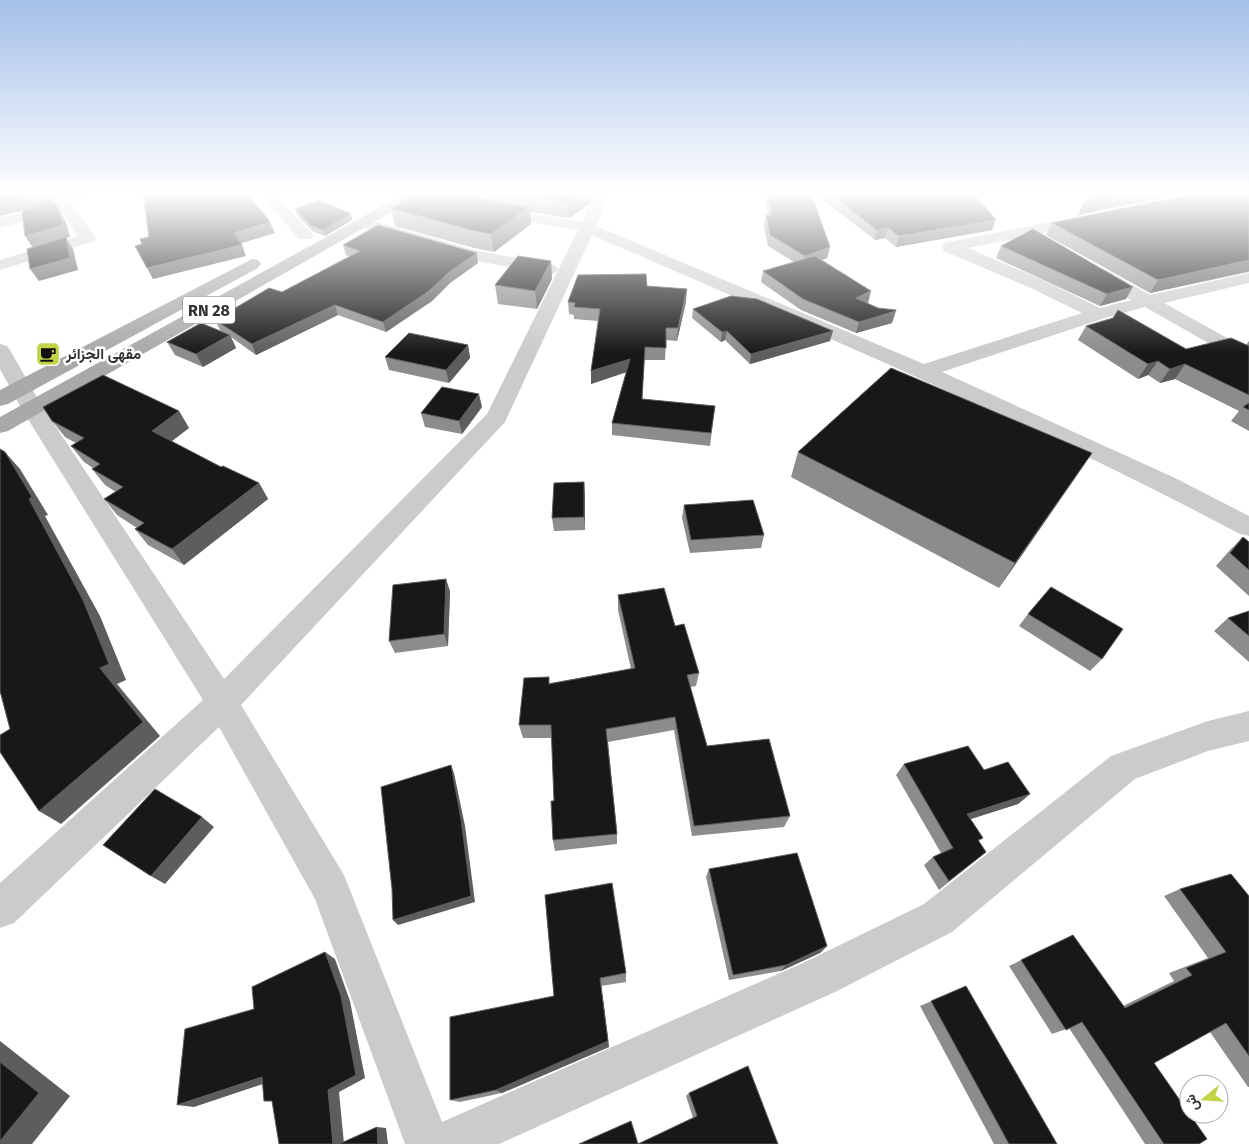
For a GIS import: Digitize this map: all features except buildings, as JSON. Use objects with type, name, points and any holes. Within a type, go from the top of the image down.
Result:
[{"type":"main road","name":"RN 28","points":[[0,399],[26,398],[321,246]]},
{"type":"main road","name":"RN 28","points":[[0,426],[26,398],[270,255]]},
{"type":"street","points":[[0,265],[61,246]]},
{"type":"street","points":[[445,246],[472,254],[565,272]]},
{"type":"street","points":[[0,909],[222,703],[497,417],[577,246]]},
{"type":"street","points":[[631,246],[923,371],[1166,484],[1249,527]]},
{"type":"street","points":[[958,246],[950,248],[1039,285],[1098,314]]},
{"type":"street","points":[[1087,266],[1249,358]]},
{"type":"street","points":[[923,371],[1147,300],[1249,278]]},
{"type":"street","points":[[0,350],[26,398],[222,703],[330,889],[428,1144]]},
{"type":"street","points":[[446,1144],[820,977],[938,918],[1123,767],[1208,736],[1249,726]]},
{"type":"place","name":"مقهى الجزائر","points":[[48,354]]}]
